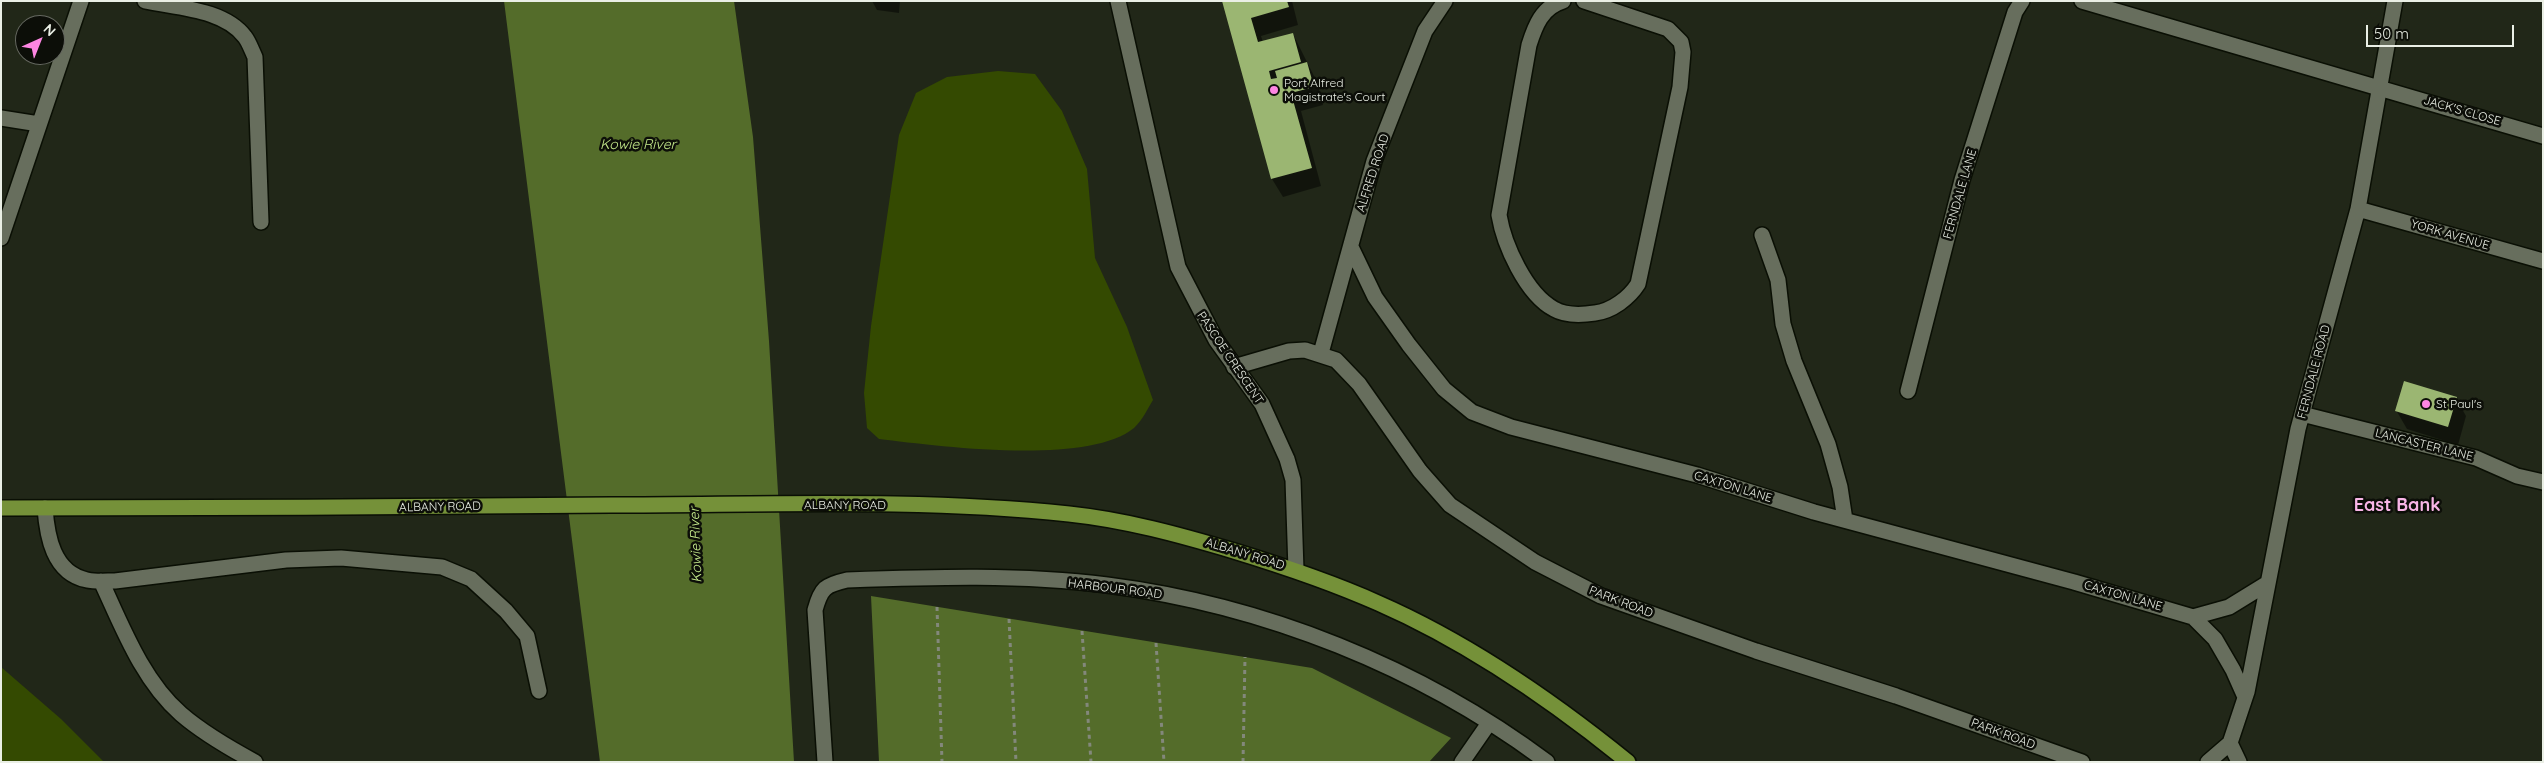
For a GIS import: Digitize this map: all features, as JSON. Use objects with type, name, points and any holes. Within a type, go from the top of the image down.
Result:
[{"type":"main road","name":"ALBANY ROAD","points":[[1,508],[813,504],[972,506],[1073,515],[1156,529],[1296,570],[1381,604],[1467,651],[1550,705],[1628,762]]},
{"type":"street","points":[[1,238],[81,1]]},
{"type":"street","points":[[145,1],[214,16],[232,24],[246,37],[254,58],[261,222]]},
{"type":"street","name":"PASCOE CRESCENT","points":[[1118,1],[1178,267],[1202,317],[1234,367],[1262,404],[1287,459],[1293,480],[1296,570]]},
{"type":"street","name":"ALFRED ROAD","points":[[1321,353],[1374,161],[1425,31],[1445,1]]},
{"type":"street","points":[[1563,1],[1542,15],[1535,24],[1529,44],[1499,215],[1504,236],[1533,291],[1554,309],[1582,315],[1601,313],[1618,304],[1631,295],[1638,284],[1680,87],[1683,52],[1681,42],[1668,29],[1584,1]]},
{"type":"street","name":"FERNDALE LANE","points":[[1908,391],[1962,180],[2016,12],[2022,1]]},
{"type":"street","points":[[2082,1],[2381,88]]},
{"type":"street","name":"FERNDALE ROAD","points":[[2230,743],[2245,698],[2302,414],[2358,209],[2395,1]]},
{"type":"street","name":"JACK'S CLOSE","points":[[2381,88],[2543,136]]},
{"type":"street","points":[[1,118],[40,124]]},
{"type":"street","name":"YORK AVENUE","points":[[2358,209],[2543,262]]},
{"type":"street","points":[[1762,235],[1778,280],[1783,324],[1794,361],[1828,444],[1840,487],[1846,520]]},
{"type":"street","name":"CAXTON LANE","points":[[1350,247],[1375,297],[1409,345],[1444,389],[1472,412],[1511,427],[1697,475],[1846,520],[2074,582],[2193,617],[2215,639],[2233,670],[2245,698]]},
{"type":"street","name":"PARK ROAD","points":[[1234,367],[1290,351],[1305,350],[1321,353],[1336,360],[1346,369],[1420,471],[1450,505],[1550,571],[1601,596],[2082,762]]},
{"type":"street","name":"LANCASTER LANE","points":[[2302,414],[2476,458],[2517,476],[2543,482]]},
{"type":"street","points":[[45,508],[46,533],[50,547],[60,563],[73,575],[87,580],[102,581],[286,560],[341,558],[442,567],[471,579],[506,611],[527,636],[539,690]]},
{"type":"street","name":"HARBOUR ROAD","points":[[825,762],[815,610],[820,592],[831,584],[847,580],[990,578],[1105,585],[1148,591],[1224,607],[1279,624],[1366,658],[1431,689],[1489,723],[1546,762]]},
{"type":"street","points":[[102,581],[147,672],[174,706],[214,738],[255,762]]},
{"type":"street","points":[[2193,617],[2229,607],[2268,583]]},
{"type":"street","points":[[1462,762],[1489,723]]},
{"type":"street","points":[[2208,762],[2230,743],[2238,762]]},
{"type":"path","points":[[937,607],[942,762]]},
{"type":"path","points":[[1009,619],[1016,762]]},
{"type":"path","points":[[1082,631],[1091,762]]},
{"type":"path","points":[[1156,643],[1164,762]]},
{"type":"path","points":[[1243,762],[1245,657]]},
{"type":"shaded area","points":[[998,71],[1035,74],[1062,111],[1087,169],[1095,258],[1127,327],[1153,400],[1134,428],[1112,440],[1083,447],[1048,450],[973,449],[879,439],[867,428],[864,393],[871,326],[899,135],[916,93],[947,77]]},
{"type":"shaded area","points":[[1,667],[61,719],[104,762],[1,762]]},
{"type":"water","name":"Kowie River","points":[[504,1],[734,1],[753,137],[769,341],[794,762],[600,762]]},
{"type":"water","points":[[871,596],[1312,668],[1451,738],[1429,762],[879,762]]},
{"type":"building","name":"Port Alfred Magistrate's Court","points":[[1222,1],[1287,1],[1289,7],[1251,18],[1258,42],[1293,33],[1301,62],[1269,71],[1271,79],[1277,78],[1275,71],[1307,62],[1314,87],[1291,93],[1312,168],[1271,179]]},
{"type":"building","name":"St Paul's","points":[[2404,381],[2457,397],[2448,427],[2395,411]]},
{"type":"place","name":"Port Alfred Magistrate's Court","points":[[1274,90]]},
{"type":"place","name":"St Paul's","points":[[2426,404]]},
{"type":"district","name":"East Bank","points":[[2397,506]]}]
